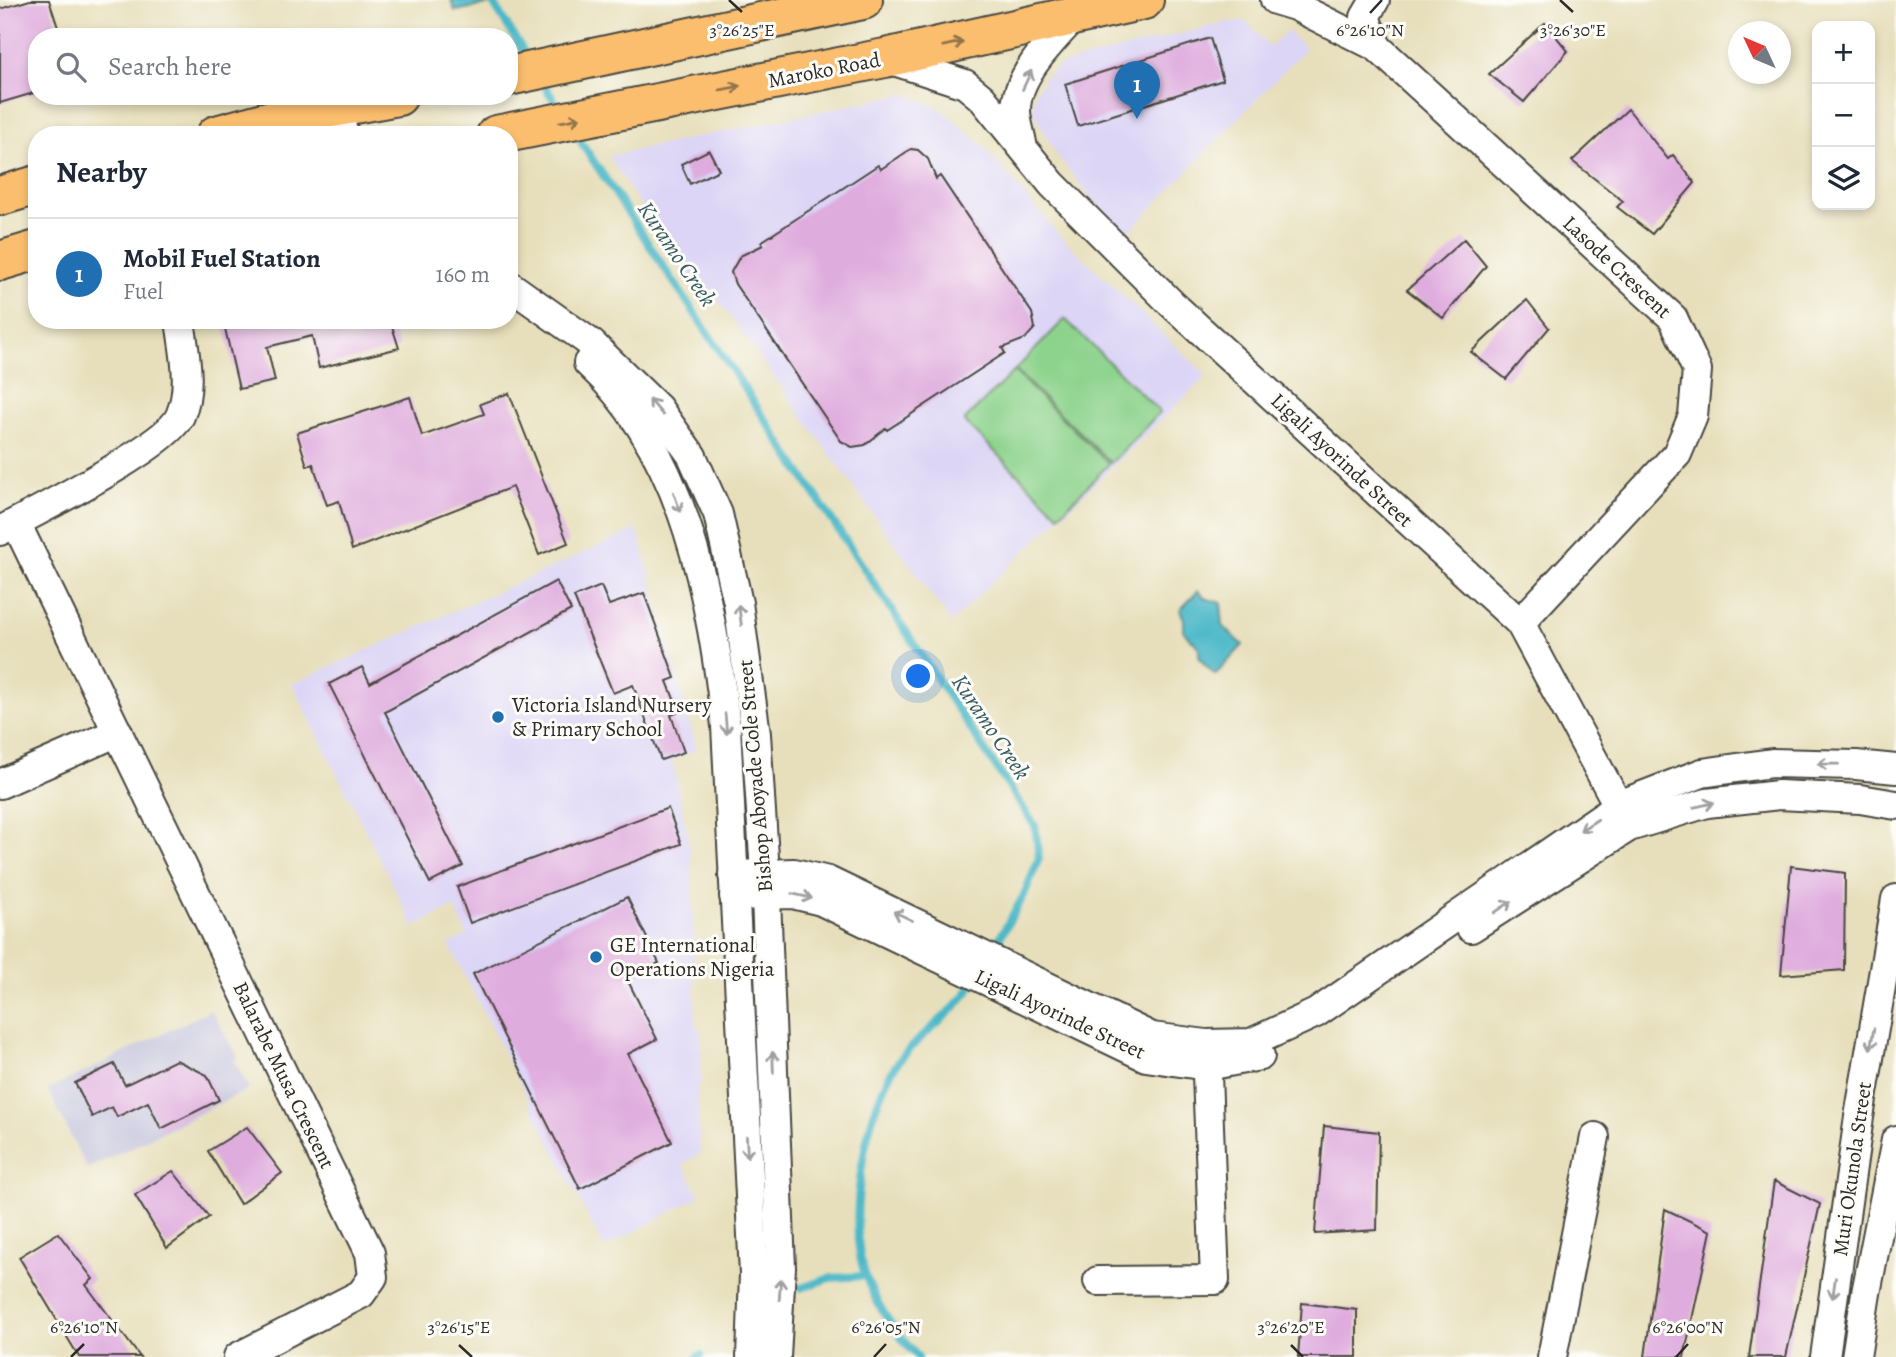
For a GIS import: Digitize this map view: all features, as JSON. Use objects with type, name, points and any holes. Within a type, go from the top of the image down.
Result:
[{"type":"highway","points":[[518,74],[863,0]]},
{"type":"highway","name":"Maroko Road","points":[[518,130],[1073,19],[1144,0]]},
{"type":"highway","points":[[288,126],[339,121],[377,105]]},
{"type":"highway","points":[[0,196],[28,188]]},
{"type":"highway","points":[[0,261],[28,253]]},
{"type":"street","name":"Lasode Crescent","points":[[1275,0],[1295,6],[1377,47],[1673,318],[1697,370],[1693,416],[1677,454],[1520,623]]},
{"type":"street","name":"Lasode Crescent","points":[[1375,0],[1365,17],[1377,47]]},
{"type":"street","name":"Ligali Ayorinde Street","points":[[1023,145],[1016,108],[1021,93],[1038,60],[1073,19]]},
{"type":"street","name":"Ligali Ayorinde Street","points":[[885,58],[965,85],[982,98],[1023,145],[1052,184],[1172,304],[1520,623],[1624,816]]},
{"type":"street","name":"Bishop Aboyade Cole Street","points":[[518,291],[592,344],[658,408],[692,456],[718,514],[738,603],[752,708],[765,884],[781,1267],[776,1357]]},
{"type":"street","name":"Bishop Aboyade Cole Street","points":[[518,312],[580,356],[603,378],[641,429],[675,494],[702,582],[718,653],[726,726],[754,1274],[751,1357]]},
{"type":"street","name":"Balarabe Musa Crescent","points":[[181,329],[188,390],[179,418],[148,447],[8,527],[118,732],[370,1253],[373,1277],[361,1294],[238,1357]]},
{"type":"street","points":[[0,784],[118,732]]},
{"type":"street","name":"Ligali Ayorinde Street","points":[[734,886],[765,884],[821,901],[961,954],[1146,1057],[1207,1055],[1252,1059],[1317,1032],[1563,867],[1624,816],[1702,773],[1772,763],[1896,769]]},
{"type":"street","name":"Ligali Ayorinde Street","points":[[1624,816],[1779,795],[1860,799],[1896,805]]},
{"type":"street","name":"Muri Okunola Street","points":[[1825,1357],[1859,1117],[1896,899]]},
{"type":"street","points":[[1098,1281],[1215,1280],[1207,1055]]},
{"type":"street","points":[[1552,1357],[1595,1137]]},
{"type":"street","name":"Muri Okunola Street","points":[[1856,1357],[1896,1140]]},
{"type":"shaded area","points":[[1245,21],[1270,47],[1287,31],[1306,48],[1128,233],[1092,200],[1056,154],[1032,109],[1035,93],[1045,77],[1060,65],[1227,22]]},
{"type":"shaded area","points":[[904,94],[938,107],[983,146],[1059,235],[1207,376],[951,622],[719,301],[690,280],[608,156]]},
{"type":"shaded area","name":"Victoria Island Nursery & Primary School","points":[[637,529],[697,750],[672,760],[691,853],[696,1028],[701,1029],[701,1086],[697,1086],[700,1154],[682,1164],[700,1196],[604,1248],[449,945],[467,935],[454,907],[414,927],[292,684]]},
{"type":"shaded area","points":[[211,1010],[238,1057],[234,1060],[249,1089],[87,1169],[48,1090]]},
{"type":"green space","points":[[1065,319],[1160,412],[1111,463],[1015,370]]},
{"type":"green space","points":[[1014,371],[1109,464],[1059,515],[964,421]]},
{"type":"water","points":[[451,0],[512,0],[455,11]]},
{"type":"water","points":[[1198,591],[1205,598],[1221,603],[1223,626],[1243,645],[1215,675],[1199,658],[1199,647],[1184,632],[1184,619],[1180,610]]},
{"type":"building","points":[[30,0],[49,0],[58,28],[28,28],[28,95],[0,103],[0,9]]},
{"type":"building","points":[[1545,23],[1568,51],[1524,102],[1489,74]]},
{"type":"building","points":[[1210,38],[1223,80],[1078,126],[1065,84]]},
{"type":"building","points":[[1628,109],[1668,159],[1673,155],[1695,183],[1652,234],[1617,207],[1623,201],[1572,161]]},
{"type":"building","points":[[911,149],[918,150],[928,159],[936,179],[940,176],[1032,313],[1035,328],[1025,339],[1002,348],[1005,353],[887,430],[886,428],[865,445],[852,447],[841,441],[735,284],[731,272],[740,256],[763,245],[761,242],[878,165],[881,169]]},
{"type":"building","points":[[709,150],[719,170],[690,184],[681,164]]},
{"type":"building","points":[[1464,239],[1486,266],[1443,318],[1407,290]]},
{"type":"building","points":[[1527,300],[1549,328],[1506,379],[1471,352]]},
{"type":"building","points":[[225,329],[393,329],[399,348],[319,368],[312,336],[267,347],[275,381],[239,389]]},
{"type":"building","points":[[509,393],[568,543],[539,555],[512,487],[352,550],[339,501],[327,505],[313,464],[307,466],[297,433],[410,397],[422,436],[484,414],[480,404]]},
{"type":"building","points":[[556,581],[571,610],[385,712],[463,866],[430,883],[329,684],[362,667],[370,683]]},
{"type":"building","points":[[601,586],[609,605],[644,593],[675,678],[667,681],[679,712],[671,715],[684,752],[661,760],[633,685],[613,693],[574,597]]},
{"type":"building","points":[[668,808],[681,844],[470,923],[457,887]]},
{"type":"building","points":[[1791,866],[1845,873],[1844,970],[1781,975]]},
{"type":"building","points":[[627,897],[659,963],[627,979],[657,1039],[628,1054],[672,1142],[580,1189],[473,974]]},
{"type":"building","points":[[176,1060],[207,1075],[219,1100],[161,1129],[148,1102],[117,1117],[112,1107],[92,1117],[75,1083],[114,1064],[125,1085]]},
{"type":"building","points":[[1324,1126],[1379,1132],[1377,1230],[1315,1234]]},
{"type":"building","points":[[247,1127],[282,1173],[240,1204],[208,1151]]},
{"type":"building","points":[[173,1171],[209,1217],[167,1248],[135,1195]]},
{"type":"building","points":[[1774,1181],[1820,1204],[1786,1357],[1749,1357]]},
{"type":"building","points":[[1665,1209],[1711,1231],[1684,1357],[1645,1357]]},
{"type":"building","points":[[58,1233],[93,1279],[86,1285],[140,1357],[79,1357],[19,1257]]},
{"type":"building","points":[[1302,1303],[1357,1310],[1357,1357],[1298,1357]]},
{"type":"waterway","name":"Kuramo Creek","points":[[493,3],[509,28]]},
{"type":"waterway","name":"Kuramo Creek","points":[[518,43],[529,60]]},
{"type":"waterway","name":"Kuramo Creek","points":[[541,80],[560,110]]},
{"type":"waterway","name":"Kuramo Creek","points":[[573,130],[1035,826],[1039,858],[1024,895],[991,953]]},
{"type":"waterway","name":"Kuramo Creek","points":[[918,1357],[888,1320],[866,1277],[860,1255],[858,1228],[862,1166],[877,1106],[899,1061],[959,1002],[976,979]]},
{"type":"waterway","points":[[801,1288],[830,1278],[865,1276]]},
{"type":"waterway","points":[[697,1357],[701,1355]]},
{"type":"place","name":"Mobil Fuel Station","points":[[1137,119]]},
{"type":"place","name":"Victoria Island Nursery & Primary School","points":[[498,717]]},
{"type":"place","name":"GE International Operations Nigeria","points":[[596,957]]}]
